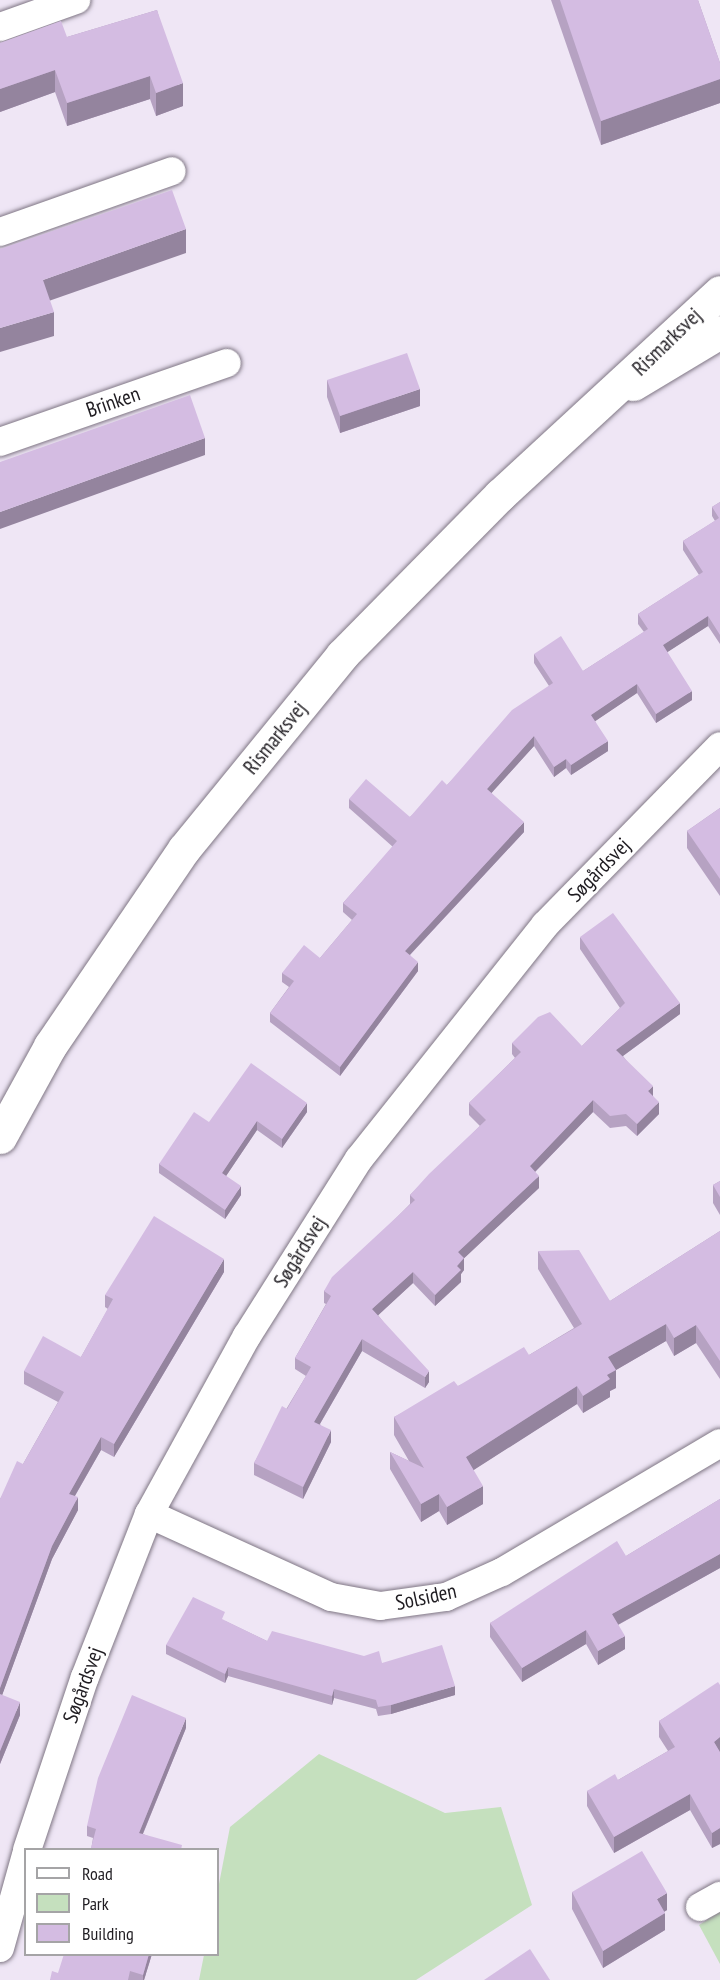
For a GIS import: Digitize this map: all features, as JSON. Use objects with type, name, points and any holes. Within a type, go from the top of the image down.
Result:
[{"type":"main road","name":"Rismarksvej","points":[[0,1137],[50,1046],[184,849],[335,664],[500,495],[615,393],[660,342],[720,292]]},
{"type":"main road","name":"Rismarksvej","points":[[615,393],[720,332]]},
{"type":"street","points":[[0,27],[76,0]]},
{"type":"street","points":[[0,232],[172,171]]},
{"type":"street","name":"Brinken","points":[[0,442],[226,363]]},
{"type":"street","name":"Søgårdsvej","points":[[28,1848],[85,1677],[149,1514],[247,1336],[359,1159],[545,925],[720,746]]},
{"type":"street","name":"Solsiden","points":[[149,1514],[331,1597],[380,1606],[446,1597],[502,1572],[720,1443]]},
{"type":"street","points":[[0,1948],[24,1862]]},
{"type":"green space","points":[[319,1754],[445,1813],[501,1807],[532,1905],[416,1980],[199,1980],[204,1956],[219,1956],[219,1884],[230,1827]]},
{"type":"green space","points":[[720,1912],[720,1964],[699,1925]]},
{"type":"building","points":[[560,0],[698,0],[720,63],[720,79],[601,121]]},
{"type":"building","points":[[157,10],[183,83],[156,93],[150,76],[67,103],[55,70],[0,89],[0,43],[61,21],[67,37]]},
{"type":"building","points":[[172,190],[186,229],[43,280],[54,312],[0,328],[0,249]]},
{"type":"building","points":[[407,353],[420,389],[340,416],[327,380]]},
{"type":"building","points":[[190,395],[205,438],[0,512],[0,462]]},
{"type":"building","points":[[720,502],[720,635],[708,616],[663,645],[692,691],[656,714],[637,684],[591,715],[608,741],[571,765],[566,759],[554,767],[534,736],[487,789],[524,822],[405,951],[418,962],[340,1067],[270,1013],[294,981],[282,973],[304,945],[320,958],[357,914],[343,903],[397,841],[349,799],[366,779],[410,817],[442,780],[447,785],[512,710],[553,683],[534,654],[561,636],[583,671],[648,629],[638,614],[703,572],[683,541],[719,518],[712,507]]},
{"type":"building","points":[[720,808],[720,879],[687,831]]},
{"type":"building","points":[[613,913],[680,1003],[616,1050],[653,1086],[648,1091],[659,1102],[637,1124],[626,1114],[610,1116],[593,1100],[530,1166],[539,1176],[458,1252],[464,1258],[457,1266],[461,1270],[435,1295],[413,1272],[372,1309],[429,1371],[425,1377],[362,1339],[314,1422],[331,1430],[303,1487],[254,1463],[282,1406],[287,1409],[311,1367],[295,1358],[331,1296],[324,1291],[332,1277],[415,1200],[410,1195],[486,1120],[469,1103],[521,1052],[512,1043],[538,1017],[550,1012],[582,1046],[625,1003],[580,937]]},
{"type":"building","points":[[251,1063],[307,1103],[282,1139],[257,1121],[222,1173],[241,1186],[225,1210],[159,1164],[194,1112],[209,1122]]},
{"type":"building","points":[[720,1181],[720,1197],[713,1185]]},
{"type":"building","points":[[154,1216],[224,1259],[114,1444],[101,1437],[69,1494],[78,1497],[52,1546],[0,1688],[0,1499],[17,1461],[23,1464],[64,1392],[24,1371],[43,1336],[81,1357],[113,1299],[105,1295]]},
{"type":"building","points":[[720,1231],[720,1361],[696,1325],[674,1338],[666,1324],[608,1357],[616,1370],[607,1375],[610,1379],[583,1396],[577,1386],[466,1457],[483,1486],[447,1507],[439,1494],[421,1504],[390,1452],[424,1468],[394,1417],[454,1381],[458,1386],[524,1347],[529,1355],[582,1324],[538,1251],[579,1250],[610,1301]]},
{"type":"building","points":[[720,1499],[720,1554],[612,1614],[625,1636],[598,1651],[586,1630],[522,1668],[490,1623],[617,1541],[626,1556]]},
{"type":"building","points":[[193,1597],[225,1612],[222,1619],[267,1641],[272,1631],[364,1656],[379,1651],[382,1663],[442,1645],[455,1686],[378,1707],[376,1700],[334,1689],[332,1696],[228,1667],[225,1674],[166,1645]]},
{"type":"building","points":[[718,1682],[720,1685],[720,1737],[714,1742],[720,1752],[720,1828],[712,1833],[690,1794],[614,1837],[587,1791],[615,1774],[618,1780],[675,1747],[659,1721]]},
{"type":"building","points":[[0,1694],[20,1702],[0,1751]]},
{"type":"building","points":[[132,1695],[186,1718],[139,1833],[182,1845],[181,1848],[91,1848],[96,1829],[87,1826],[98,1778]]},
{"type":"building","points":[[642,1851],[667,1893],[657,1899],[665,1913],[603,1951],[572,1892]]},
{"type":"building","points":[[530,1949],[550,1980],[484,1980]]},
{"type":"building","points":[[63,1956],[148,1956],[143,1975],[130,1971],[128,1980],[50,1980],[52,1971],[58,1973]]}]
